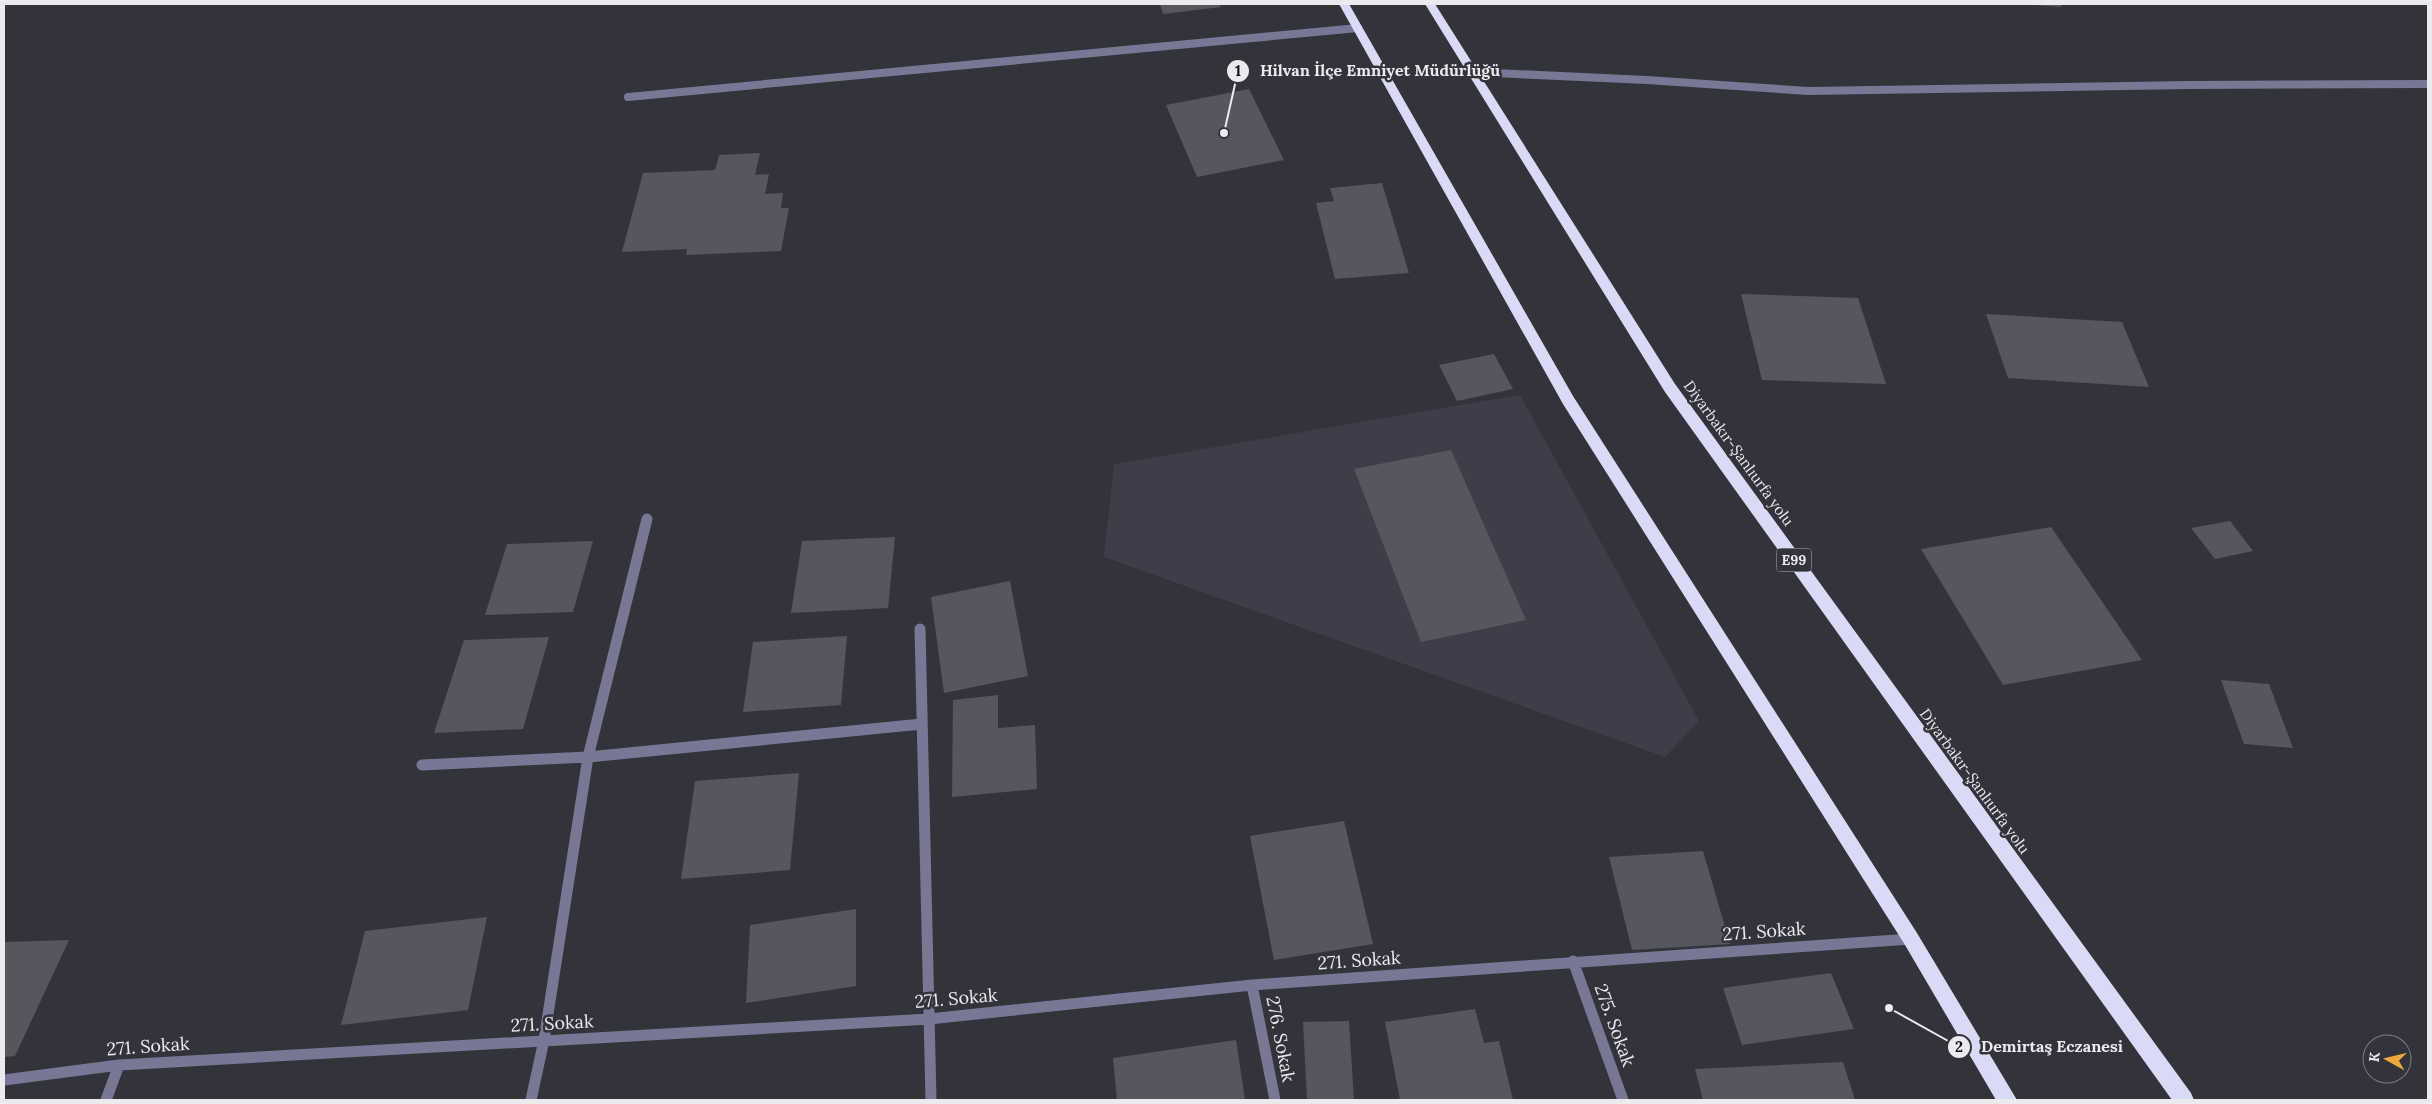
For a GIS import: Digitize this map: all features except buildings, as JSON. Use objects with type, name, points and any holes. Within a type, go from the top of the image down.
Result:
[{"type":"highway","points":[[1344,4],[1568,400],[1911,939],[2007,1100]]},
{"type":"highway","name":"Diyarbakır-Şanlıurfa yolu","points":[[1430,4],[1670,388],[2184,1100]]},
{"type":"street","points":[[628,97],[1358,28]]},
{"type":"street","points":[[1472,72],[1647,80],[1808,91],[2198,85],[2428,84]]},
{"type":"street","points":[[531,1100],[544,1040],[588,756],[647,519]]},
{"type":"street","points":[[920,629],[931,1100]]},
{"type":"street","points":[[422,765],[588,756],[922,724]]},
{"type":"street","name":"271. Sokak","points":[[4,1080],[119,1065],[929,1019],[1252,985],[1573,961],[1911,939]]},
{"type":"street","name":"275. Sokak","points":[[1573,961],[1623,1100]]},
{"type":"street","name":"276. Sokak","points":[[1252,985],[1275,1100]]},
{"type":"street","points":[[106,1100],[119,1065]]},
{"type":"shaded area","points":[[1520,395],[1699,721],[1665,757],[1104,557],[1114,464]]},
{"type":"place","name":"Hilvan İlçe Emniyet Müdürlüğü","points":[[1224,133]]},
{"type":"place","name":"Demirtaş Eczanesi","points":[[1889,1008]]}]
